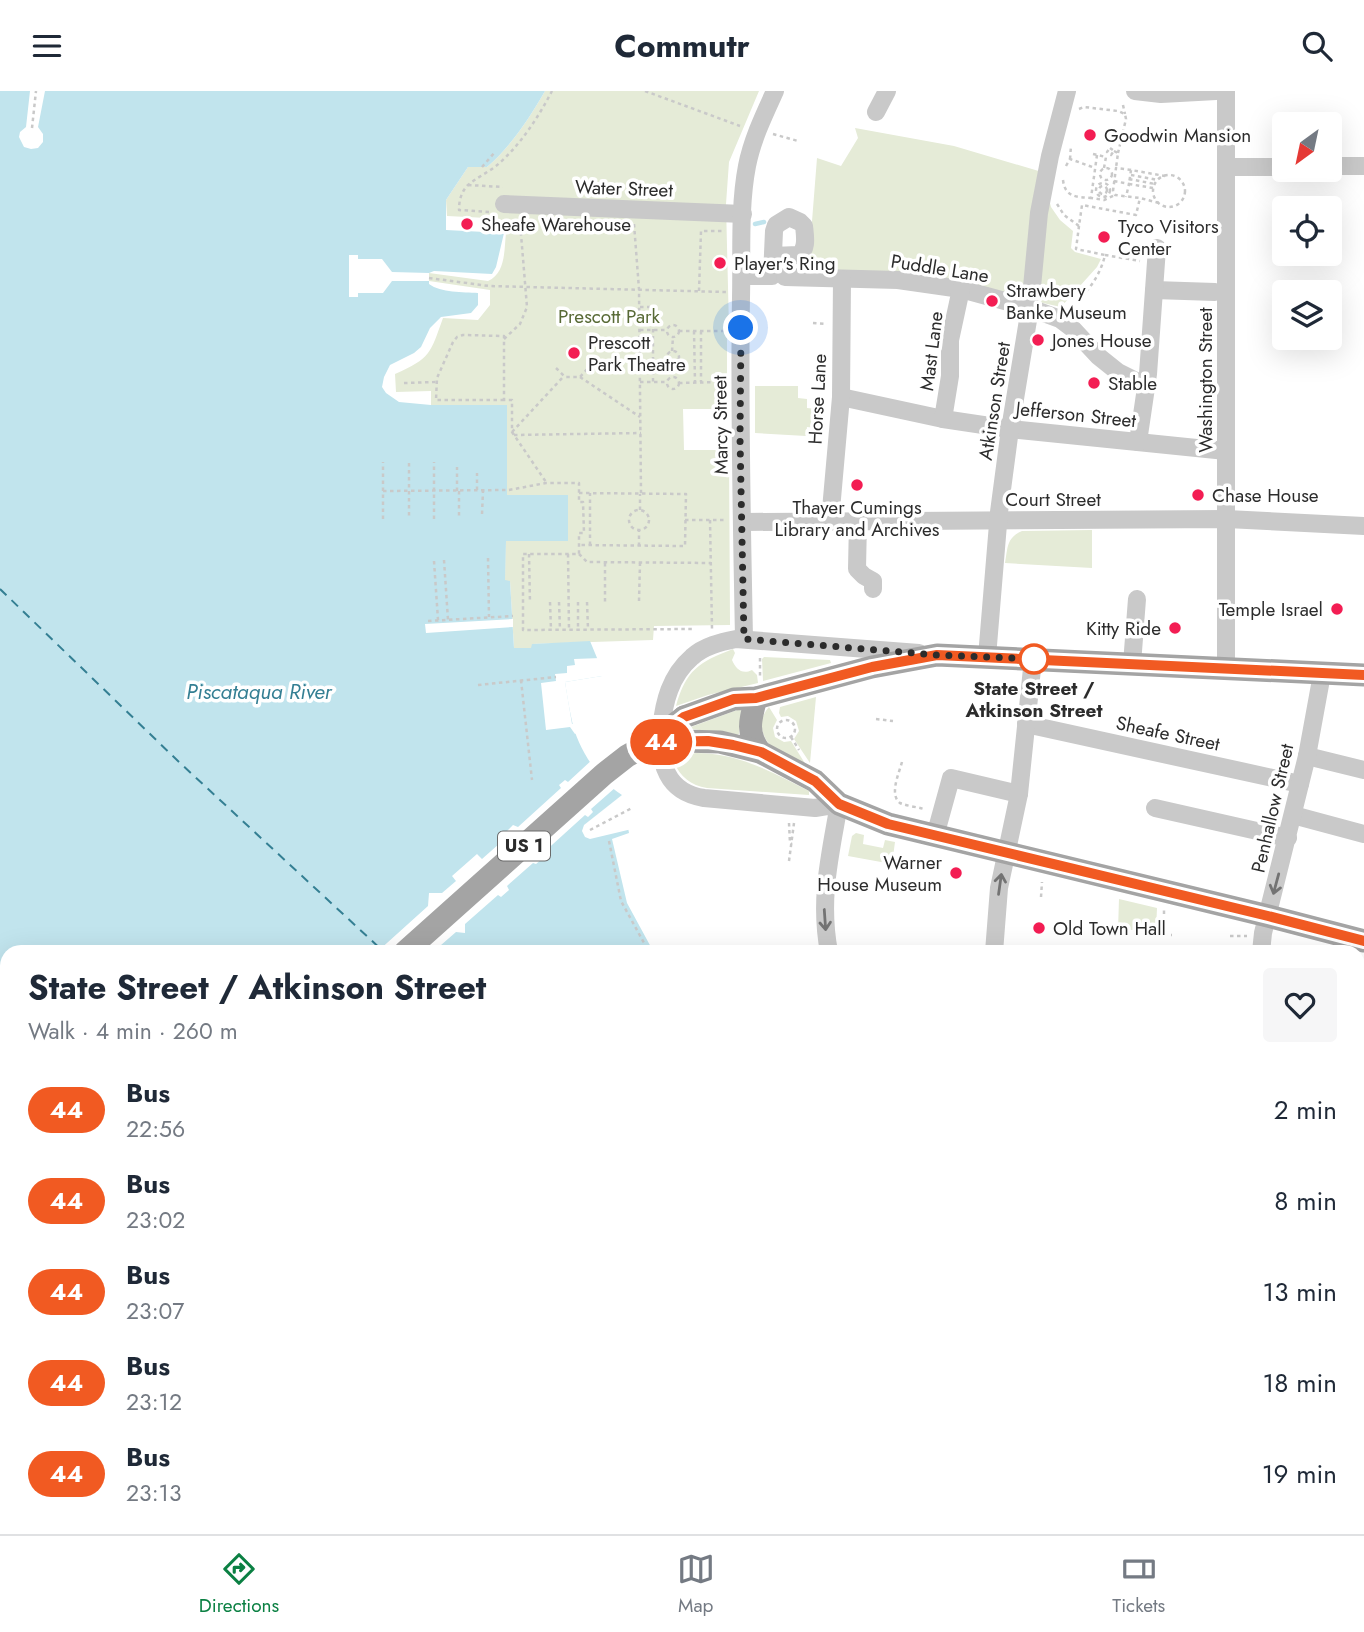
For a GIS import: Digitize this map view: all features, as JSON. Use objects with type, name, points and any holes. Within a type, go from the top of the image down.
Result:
[{"type":"main road","name":"US 1","points":[[657,752],[684,717],[758,688],[937,655],[1364,675]]},
{"type":"main road","points":[[758,688],[750,728],[751,737],[761,752]]},
{"type":"main road","name":"US 1","points":[[413,945],[627,756],[657,752],[684,741],[720,742],[761,752],[815,781],[839,804],[888,824],[1364,941]]},
{"type":"street","name":"Marcy Street","points":[[744,639],[737,521],[745,181],[755,139],[775,91]]},
{"type":"street","points":[[876,112],[887,91]]},
{"type":"street","name":"Atkinson Street","points":[[987,657],[998,521],[1030,308],[1039,213],[1058,173],[1051,152],[1066,91]]},
{"type":"street","points":[[1135,91],[1161,94],[1216,91]]},
{"type":"street","name":"Washington Street","points":[[1226,91],[1226,669]]},
{"type":"street","points":[[1342,166],[1364,166]]},
{"type":"street","points":[[1227,167],[1272,167]]},
{"type":"street","name":"Water Street","points":[[511,204],[633,210],[743,223]]},
{"type":"street","points":[[742,276],[772,277],[773,255]]},
{"type":"street","points":[[1138,442],[1146,386],[1156,256]]},
{"type":"street","name":"Puddle Lane","points":[[785,277],[898,280],[961,289],[1030,308],[1060,319],[1118,372],[1146,386]]},
{"type":"street","name":"Horse Lane","points":[[830,521],[841,397],[842,279]]},
{"type":"street","name":"Mast Lane","points":[[943,419],[950,376],[950,339],[961,289]]},
{"type":"street","points":[[1154,290],[1215,292]]},
{"type":"street","name":"Jefferson Street","points":[[841,397],[943,419],[1010,429],[1226,450]]},
{"type":"street","name":"Court Street","points":[[737,521],[1227,519],[1364,527]]},
{"type":"street","points":[[858,521],[857,569],[873,581],[873,589]]},
{"type":"street","points":[[1132,664],[1137,599]]},
{"type":"street","points":[[828,945],[825,893],[839,804],[815,808],[697,797],[678,787],[667,775],[657,752],[667,695],[678,673],[694,656],[731,640],[937,655]]},
{"type":"street","points":[[995,945],[999,887],[1019,794],[1033,659]]},
{"type":"street","name":"Penhallow Street","points":[[1262,945],[1307,757],[1322,674]]},
{"type":"street","name":"Sheafe Street","points":[[1026,724],[1300,784]]},
{"type":"street","points":[[1307,757],[1364,770]]},
{"type":"street","points":[[935,835],[951,778],[1019,794]]},
{"type":"street","points":[[1154,808],[1288,838]]},
{"type":"street","points":[[1293,815],[1364,834]]},
{"type":"path","points":[[32,128],[36,91]]},
{"type":"path","points":[[485,212],[459,210],[458,200],[468,185],[498,164],[513,148],[543,108],[552,91]]},
{"type":"path","points":[[645,91],[740,126]]},
{"type":"path","points":[[1058,173],[1068,193],[1077,197],[1104,200],[1111,193],[1126,119],[1123,105]]},
{"type":"path","points":[[1076,115],[1084,107],[1125,114]]},
{"type":"path","points":[[770,134],[798,141]]},
{"type":"path","points":[[1071,139],[1070,159],[1058,173],[1055,189],[1060,210],[1079,226]]},
{"type":"path","points":[[1114,151],[1118,153]]},
{"type":"path","points":[[482,167],[495,152]]},
{"type":"path","points":[[1091,198],[1095,154],[1106,157],[1104,168],[1099,175],[1111,193],[1168,207],[1174,207],[1185,195],[1185,187],[1180,179],[1174,176],[1130,175]]},
{"type":"path","points":[[1070,159],[1095,168]]},
{"type":"path","points":[[1104,168],[1110,169],[1114,178],[1129,184],[1154,186]]},
{"type":"path","points":[[1116,168],[1154,186]]},
{"type":"path","points":[[1130,175],[1158,180]]},
{"type":"path","points":[[1126,197],[1130,175]]},
{"type":"path","points":[[1158,203],[1154,186],[1165,176]]},
{"type":"path","points":[[1111,193],[1104,198],[1096,190],[1114,178]]},
{"type":"path","points":[[488,193],[489,186]]},
{"type":"path","points":[[1140,198],[1136,215],[1082,205],[1076,249],[1105,255],[1156,256]]},
{"type":"path","points":[[504,339],[517,329],[527,307],[526,286],[511,204]]},
{"type":"path","points":[[633,210],[640,307],[640,510]]},
{"type":"path","points":[[699,291],[701,231],[743,223]]},
{"type":"path","points":[[1060,319],[1087,292],[1100,271],[1105,255]]},
{"type":"path","points":[[429,278],[489,286],[732,292]]},
{"type":"path","points":[[640,307],[653,307],[653,382]]},
{"type":"path","points":[[667,331],[673,325],[679,331]]},
{"type":"path","points":[[640,330],[667,331]]},
{"type":"path","points":[[667,331],[669,336],[673,337]]},
{"type":"path","points":[[679,331],[731,331]]},
{"type":"path","points":[[673,337],[678,335],[679,331]]},
{"type":"path","points":[[694,331],[695,382]]},
{"type":"path","points":[[701,331],[701,382]]},
{"type":"path","points":[[504,400],[504,336],[457,337],[436,383],[436,400],[504,400],[512,400],[513,434],[546,483]]},
{"type":"path","points":[[673,337],[672,351],[667,357],[669,362],[673,363]]},
{"type":"path","points":[[672,351],[678,353],[679,357],[673,363]]},
{"type":"path","points":[[673,363],[673,377]]},
{"type":"path","points":[[580,377],[589,367]]},
{"type":"path","points":[[556,368],[564,376],[580,377],[640,417]]},
{"type":"path","points":[[513,434],[564,376]]},
{"type":"path","points":[[640,382],[667,382],[673,377]]},
{"type":"path","points":[[673,377],[678,379],[679,383]]},
{"type":"path","points":[[667,382],[669,388],[673,389],[677,388],[679,383]]},
{"type":"path","points":[[679,383],[730,382]]},
{"type":"path","points":[[404,383],[436,383]]},
{"type":"path","points":[[513,434],[641,433]]},
{"type":"path","points":[[383,462],[383,519]]},
{"type":"path","points":[[434,462],[434,519]]},
{"type":"path","points":[[409,463],[409,519]]},
{"type":"path","points":[[457,467],[459,519]]},
{"type":"path","points":[[477,473],[477,491]]},
{"type":"path","points":[[383,491],[509,490],[546,483],[579,483],[579,502],[583,502],[583,533],[579,533],[579,554],[587,562],[711,563]]},
{"type":"path","points":[[482,491],[482,514]]},
{"type":"path","points":[[579,493],[685,494],[685,547],[579,545]]},
{"type":"path","points":[[590,493],[590,545]]},
{"type":"path","points":[[640,510],[648,515],[649,521],[645,528],[639,530],[633,528],[629,521],[631,515],[640,510]]},
{"type":"path","points":[[685,520],[737,521]]},
{"type":"path","points":[[710,520],[712,629]]},
{"type":"path","points":[[639,530],[639,546]]},
{"type":"path","points":[[579,554],[523,554],[523,631],[695,629]]},
{"type":"path","points":[[529,554],[530,603]]},
{"type":"path","points":[[568,554],[569,629]]},
{"type":"path","points":[[488,558],[489,617]]},
{"type":"path","points":[[434,561],[438,620]]},
{"type":"path","points":[[444,561],[448,620]]},
{"type":"path","points":[[605,562],[605,602]]},
{"type":"path","points":[[639,601],[640,562]]},
{"type":"path","points":[[550,602],[551,630]]},
{"type":"path","points":[[559,602],[560,630]]},
{"type":"path","points":[[578,602],[578,629]]},
{"type":"path","points":[[587,602],[588,629]]},
{"type":"path","points":[[428,621],[513,616]]},
{"type":"path","points":[[758,688],[760,665]]},
{"type":"path","points":[[478,684],[556,677]]},
{"type":"path","points":[[521,680],[532,780]]},
{"type":"path","points":[[876,719],[893,721]]},
{"type":"path","points":[[780,720],[788,720],[794,724],[795,731],[791,737],[784,739],[778,734],[780,720]]},
{"type":"path","points":[[902,762],[895,791],[896,799],[903,804],[924,809]]},
{"type":"path","points":[[892,772],[900,774]]},
{"type":"path","points":[[590,830],[632,808]]},
{"type":"path","points":[[789,820],[791,843]]},
{"type":"path","points":[[789,861],[793,825]]},
{"type":"path","points":[[609,841],[621,901],[645,945]]},
{"type":"path","points":[[1041,897],[1042,879]]},
{"type":"path","points":[[1164,908],[1164,935]]},
{"type":"path","points":[[1091,922],[1100,931],[1126,934]]},
{"type":"path","points":[[1136,934],[1172,935]]},
{"type":"path","points":[[1230,936],[1247,936]]},
{"type":"green space","name":"Prescott Park","points":[[545,91],[759,91],[729,162],[726,204],[729,329],[727,399],[717,399],[717,409],[683,409],[684,450],[729,450],[730,625],[654,626],[653,640],[532,644],[532,648],[514,648],[510,581],[505,581],[507,405],[431,405],[431,391],[396,392],[395,374],[416,364],[428,354],[443,318],[478,320],[490,305],[490,290],[429,281],[429,273],[488,281],[498,273],[503,260],[506,233],[487,233],[487,218],[447,216],[446,200],[468,167],[487,167],[504,150]]},
{"type":"green space","points":[[855,128],[954,146],[1042,172],[1051,207],[1060,220],[1073,231],[1071,248],[1075,252],[1101,259],[1097,267],[1061,307],[1034,301],[808,272],[817,158],[841,166],[858,138]]},
{"type":"green space","points":[[755,386],[798,386],[798,398],[807,399],[807,408],[817,409],[816,428],[807,427],[806,436],[755,433]]},
{"type":"green space","points":[[1092,530],[1092,568],[1005,563],[1010,540],[1022,531]]},
{"type":"green space","points":[[733,649],[735,653],[732,660],[735,666],[742,671],[752,670],[757,675],[758,683],[676,706],[684,684],[695,669],[711,658]]},
{"type":"green space","points":[[764,657],[830,660],[831,663],[763,681]]},
{"type":"green space","points":[[816,697],[810,763],[794,739],[799,731],[796,721],[788,716],[781,717],[779,713],[780,707]]},
{"type":"green space","points":[[769,707],[777,720],[773,728],[775,737],[784,742],[791,741],[806,765],[772,748],[768,743],[762,722]]},
{"type":"green space","points":[[740,709],[737,735],[691,727]]},
{"type":"green space","points":[[696,753],[726,756],[754,765],[809,791],[809,795],[707,788],[695,784],[681,774],[672,757]]},
{"type":"green space","points":[[856,833],[864,835],[863,844],[883,848],[885,840],[895,842],[892,864],[848,856],[852,836]]},
{"type":"green space","points":[[1119,899],[1157,908],[1156,930],[1118,930]]},
{"type":"water","name":"Piscataqua River","points":[[0,91],[545,91],[504,150],[487,167],[468,167],[446,200],[446,230],[504,233],[492,274],[429,273],[429,284],[434,287],[478,293],[478,305],[471,313],[441,317],[430,328],[421,347],[390,365],[382,387],[399,402],[431,405],[507,405],[507,495],[568,495],[568,541],[506,541],[505,580],[510,581],[514,648],[531,648],[532,644],[590,641],[602,676],[565,682],[572,721],[590,763],[613,789],[622,795],[629,833],[612,839],[627,903],[650,945],[0,945]]},
{"type":"pier","points":[[30,91],[45,91],[38,127],[43,134],[43,142],[38,148],[31,149],[24,147],[19,137],[26,127]]},
{"type":"pier","points":[[349,255],[358,255],[358,259],[382,259],[392,272],[429,273],[429,281],[392,281],[383,293],[358,293],[358,297],[349,297]]},
{"type":"pier","points":[[513,619],[513,627],[426,633],[425,624]]},
{"type":"pier","points":[[601,658],[605,669],[602,670],[602,676],[565,682],[572,724],[576,724],[579,732],[575,734],[570,727],[546,730],[541,683],[556,681],[555,674],[567,673],[567,666],[575,665],[574,659]]},
{"type":"pier","points":[[593,759],[616,787],[591,809],[593,812],[588,817],[585,815],[542,854],[543,858],[536,864],[533,863],[507,886],[509,890],[501,897],[498,895],[465,924],[465,933],[456,932],[441,945],[385,945],[428,906],[429,893],[442,893],[456,881],[452,876],[477,854],[482,859],[508,836],[507,831],[513,825],[518,827],[561,788],[559,785],[565,780],[568,782]]},
{"type":"pier","points":[[625,795],[632,829],[590,839],[585,837],[582,831],[584,825]]},
{"type":"waterway","points":[[755,224],[764,222]]},
{"type":"ferry route","points":[[0,589],[179,762],[376,945]]},
{"type":"bus line","name":"44","points":[[1364,675],[937,655],[872,667],[756,698],[734,699],[684,717],[652,742],[708,741],[745,747],[761,752],[815,781],[839,804],[888,824],[1364,941]]},
{"type":"place","name":"Goodwin Mansion","points":[[1090,135]]},
{"type":"place","name":"Sheafe Warehouse","points":[[467,224]]},
{"type":"place","name":"Tyco Visitors Center","points":[[1104,237]]},
{"type":"place","name":"Player's Ring","points":[[720,263]]},
{"type":"place","name":"Strawbery Banke Museum","points":[[992,301]]},
{"type":"place","name":"Jones House","points":[[1038,340]]},
{"type":"place","name":"Prescott Park Theatre","points":[[574,353]]},
{"type":"place","name":"Stable","points":[[1094,383]]},
{"type":"place","name":"Thayer Cumings Library and Archives","points":[[857,485]]},
{"type":"place","name":"Chase House","points":[[1198,495]]},
{"type":"place","name":"Temple Israel","points":[[1337,609]]},
{"type":"place","name":"Kitty Ride","points":[[1175,628]]},
{"type":"place","name":"State Street / Atkinson Street","points":[[1034,659]]},
{"type":"place","name":"Warner House Museum","points":[[956,873]]},
{"type":"place","name":"Old Town Hall","points":[[1039,928]]},
{"type":"route","points":[[741,328],[744,639],[937,655],[1034,659]]}]
